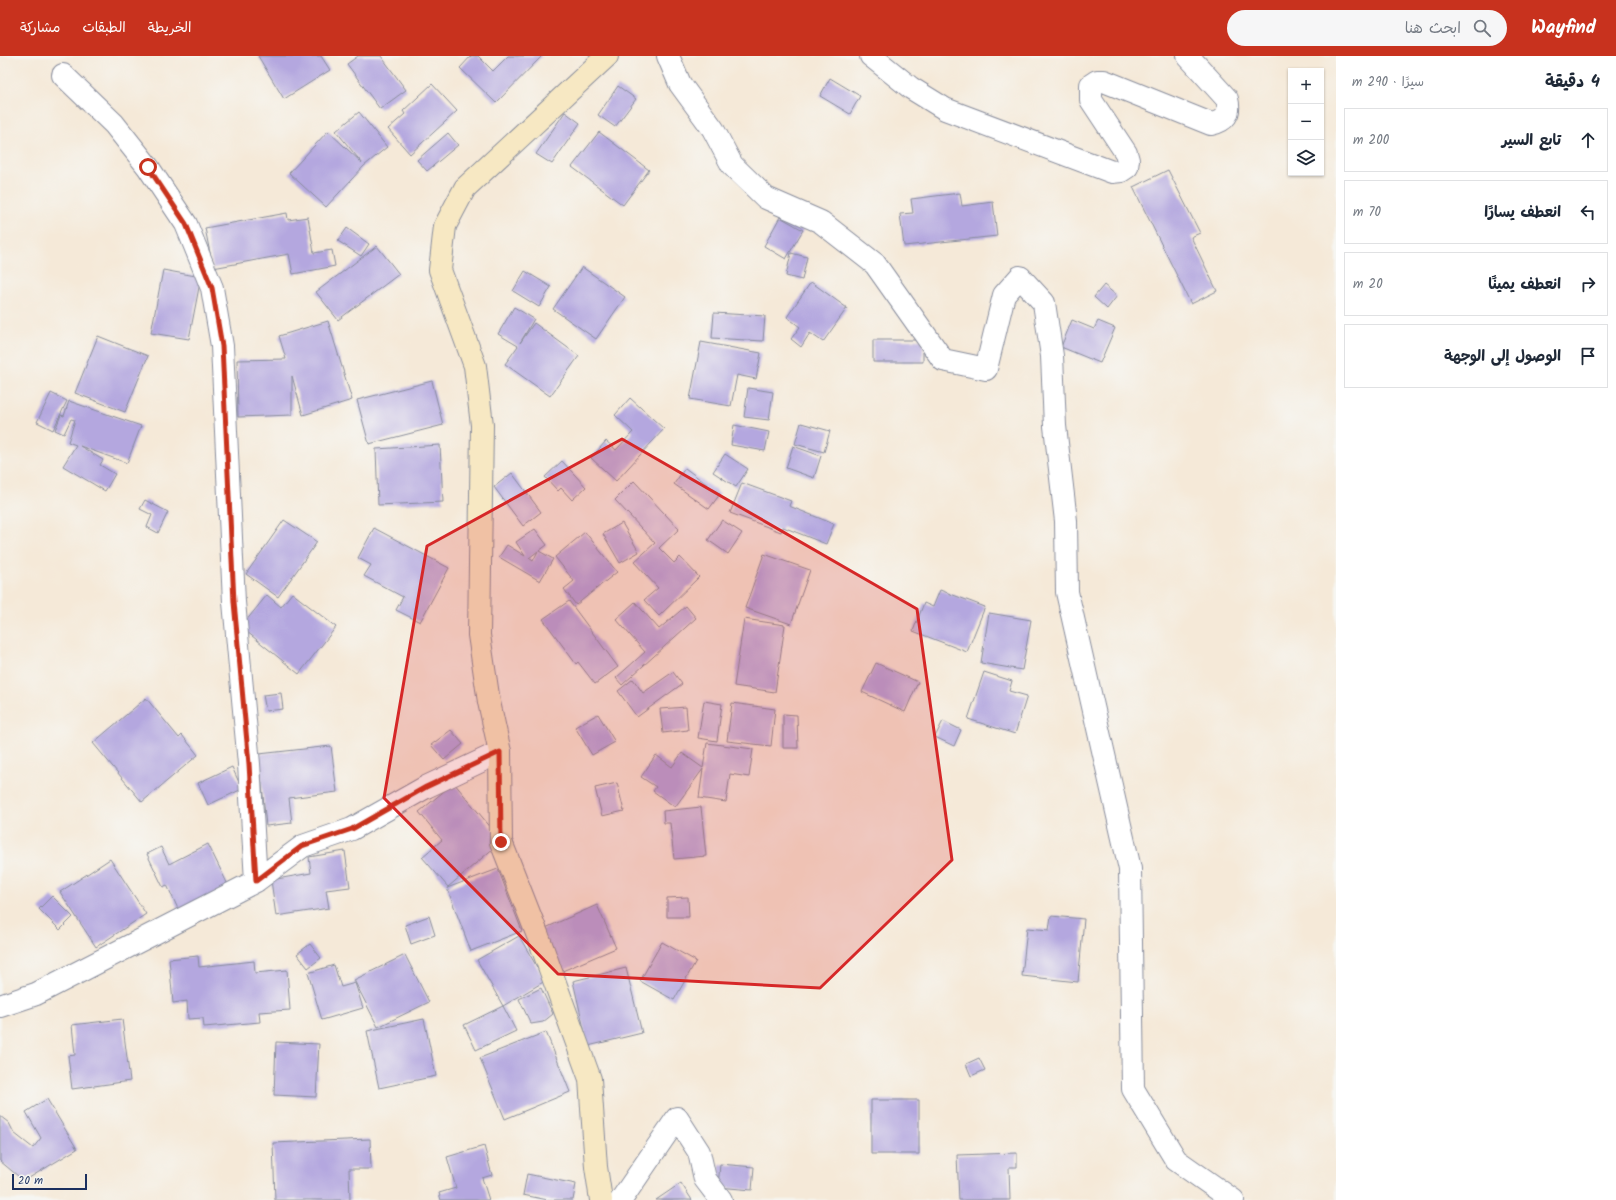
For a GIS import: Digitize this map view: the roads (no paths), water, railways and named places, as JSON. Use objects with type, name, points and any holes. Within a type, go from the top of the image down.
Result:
[{"type":"street","points":[[601,1200],[596,1167],[590,1079],[538,936],[501,842],[500,752],[489,702],[479,635],[482,425],[475,366],[440,270],[446,226],[465,188],[607,56]]},
{"type":"street","points":[[668,56],[680,84],[713,129],[732,165],[766,198],[820,222],[875,264],[943,360],[986,369],[1004,295],[1020,277],[1044,303],[1052,356],[1055,426],[1066,521],[1067,592],[1130,869],[1132,1089],[1176,1160],[1233,1200]]},
{"type":"street","points":[[872,56],[911,88],[945,109],[1112,172],[1121,171],[1127,167],[1128,160],[1126,153],[1091,100],[1091,85],[1097,81],[1104,81],[1211,124],[1220,122],[1227,117],[1230,108],[1227,99],[1188,56]]},
{"type":"street","points":[[63,75],[114,124],[148,167],[186,224],[212,288],[222,346],[234,602],[249,764],[256,881]]},
{"type":"street","points":[[0,1006],[36,994],[256,881],[302,846],[352,829],[426,787],[500,752]]},
{"type":"street","points":[[621,1200],[677,1118],[699,1152],[705,1179],[721,1200]]}]
